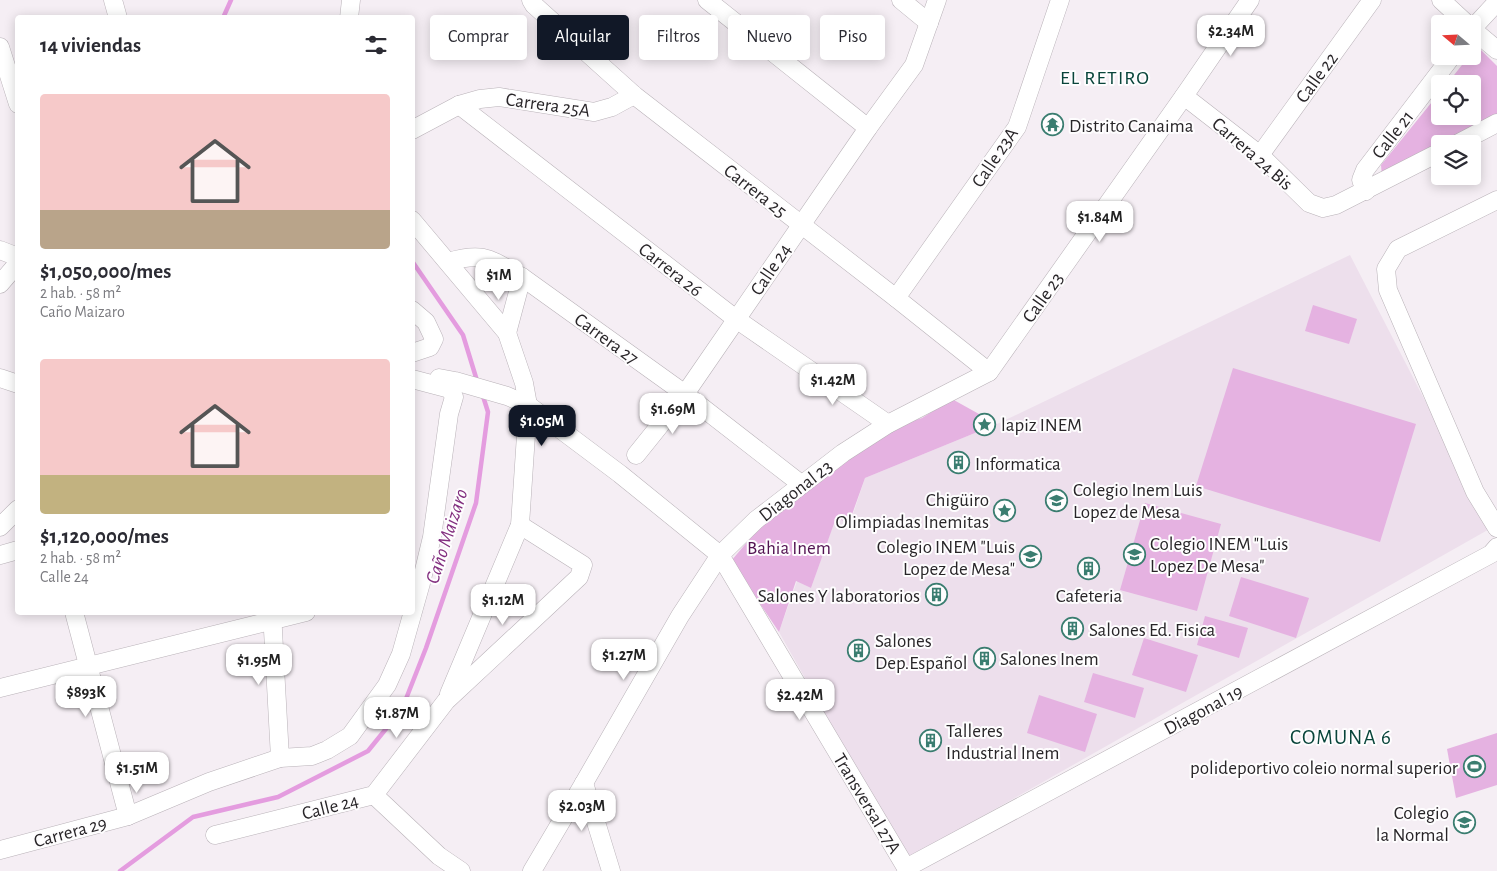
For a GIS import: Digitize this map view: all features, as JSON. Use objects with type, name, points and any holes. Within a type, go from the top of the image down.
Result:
[{"type":"street","points":[[113,0],[117,15]]},
{"type":"street","points":[[349,15],[351,0]]},
{"type":"street","points":[[707,0],[868,128]]},
{"type":"street","points":[[901,0],[929,23]]},
{"type":"street","name":"Calle 24","points":[[636,455],[685,394],[800,225],[914,65],[937,0]]},
{"type":"street","name":"Calle 23A","points":[[896,298],[1016,127],[1060,0]]},
{"type":"street","name":"Calle 23","points":[[989,372],[1250,0]]},
{"type":"street","name":"Calle 22","points":[[1260,155],[1372,0]]},
{"type":"street","points":[[1440,0],[1457,15]]},
{"type":"street","name":"Carrera 25","points":[[534,2],[634,95],[989,372]]},
{"type":"street","points":[[1481,20],[1497,2]]},
{"type":"street","points":[[1481,36],[1497,50]]},
{"type":"street","points":[[0,47],[15,94]]},
{"type":"street","name":"Calle 21","points":[[1366,191],[1361,180],[1364,170],[1445,65]]},
{"type":"street","name":"Carrera 25A","points":[[415,128],[459,105],[480,99],[499,97],[594,112],[612,108],[634,95]]},
{"type":"street","name":"Carrera 24 Bis","points":[[1184,96],[1260,155],[1309,203],[1323,208],[1336,205],[1366,191]]},
{"type":"street","name":"Carrera 26","points":[[459,105],[736,319],[888,424]]},
{"type":"street","points":[[1474,135],[1497,123]]},
{"type":"street","points":[[1366,191],[1431,157]]},
{"type":"street","points":[[1497,200],[1398,249],[1386,269],[1388,290],[1475,492],[1497,528]]},
{"type":"street","points":[[415,224],[507,333],[524,383],[528,406],[520,525],[446,701]]},
{"type":"street","points":[[0,250],[15,256]]},
{"type":"street","name":"Carrera 27","points":[[448,262],[465,257],[482,257],[522,277],[685,394],[802,484]]},
{"type":"street","points":[[0,284],[15,266]]},
{"type":"street","points":[[507,333],[522,277]]},
{"type":"street","points":[[415,313],[426,322],[434,339],[430,347],[415,352]]},
{"type":"street","name":"Diagonal 23","points":[[532,871],[680,616],[720,555],[756,520],[843,453],[888,424],[989,372]]},
{"type":"street","points":[[415,373],[455,381],[508,396],[528,406],[620,474],[720,555]]},
{"type":"street","points":[[0,378],[15,383]]},
{"type":"street","points":[[415,380],[450,389],[454,396],[449,414],[432,537],[417,584]]},
{"type":"street","points":[[0,527],[15,512]]},
{"type":"street","name":"Calle 24","points":[[215,835],[374,795],[446,701],[578,577],[583,565],[520,525]]},
{"type":"street","name":"Diagonal 19","points":[[907,870],[1491,554],[1497,547]]},
{"type":"street","points":[[0,555],[15,551]]},
{"type":"street","name":"Transversal 27A","points":[[720,555],[907,870]]},
{"type":"street","points":[[75,615],[128,816]]},
{"type":"street","points":[[0,688],[286,615]]},
{"type":"street","points":[[272,617],[280,758],[312,756],[327,750],[350,736],[387,685],[401,654],[410,615]]},
{"type":"street","name":"Carrera 29","points":[[0,850],[128,816],[209,782],[280,758]]},
{"type":"street","points":[[584,783],[611,871]]},
{"type":"street","points":[[374,795],[439,856],[461,871]]},
{"type":"shaded area","name":"Colegio INEM \"Luis Lopez De Mesa\"","points":[[1350,255],[1473,494],[1493,527],[907,859],[779,632],[797,581],[811,588],[836,517],[850,523],[865,478],[997,424]]},
{"type":"green space","points":[[1481,50],[1497,66],[1497,119],[1466,135],[1431,135],[1431,149],[1382,177],[1381,165],[1431,103],[1431,125],[1481,125],[1481,75],[1454,75],[1462,65],[1481,65]]},
{"type":"green space","points":[[1313,305],[1357,319],[1349,344],[1305,331]]},
{"type":"green space","points":[[1233,368],[1416,424],[1380,542],[1196,486]]},
{"type":"green space","name":"Bahia Inem","points":[[952,399],[997,424],[865,478],[849,523],[836,518],[811,588],[796,581],[779,632],[731,561],[760,527],[890,428],[922,418]]},
{"type":"green space","points":[[1145,503],[1221,524],[1197,611],[1120,590]]},
{"type":"green space","points":[[1241,577],[1309,598],[1296,638],[1229,616]]},
{"type":"green space","points":[[1205,616],[1248,628],[1239,658],[1197,645]]},
{"type":"green space","points":[[1144,638],[1198,655],[1186,692],[1132,675]]},
{"type":"green space","points":[[1093,673],[1144,688],[1135,718],[1084,702]]},
{"type":"green space","points":[[1039,695],[1097,714],[1085,752],[1027,733]]},
{"type":"green space","name":"polideportivo coleio normal superior","points":[[1497,733],[1497,785],[1456,798],[1447,749]]},
{"type":"waterway","name":"Caño Maizaro","points":[[224,15],[231,0]]},
{"type":"waterway","name":"Caño Maizaro","points":[[415,265],[463,335],[478,384]]},
{"type":"waterway","name":"Caño Maizaro","points":[[120,871],[193,817],[278,797],[368,751],[402,709],[426,648],[476,503],[488,412],[482,393]]},
{"type":"place","name":"Distrito Canaima","points":[[1053,125]]},
{"type":"place","name":"lapiz INEM","points":[[985,424]]},
{"type":"place","name":"Informatica","points":[[959,463]]},
{"type":"place","name":"Colegio Inem Luis Lopez de Mesa","points":[[1057,500]]},
{"type":"place","name":"Chigüiro Olimpiadas Inemitas","points":[[1005,510]]},
{"type":"place","name":"Colegio INEM \"Luis Lopez De Mesa\"","points":[[1134,554]]},
{"type":"place","name":"Colegio INEM \"Luis Lopez de Mesa\"","points":[[1031,557]]},
{"type":"place","name":"Cafeteria","points":[[1089,569]]},
{"type":"place","name":"Salones Y laboratorios","points":[[936,595]]},
{"type":"place","name":"Salones Ed. Fisica","points":[[1073,629]]},
{"type":"place","name":"Salones Dep.Español","points":[[859,651]]},
{"type":"place","name":"Salones Inem","points":[[984,658]]},
{"type":"place","name":"Talleres Industrial Inem","points":[[930,741]]},
{"type":"place","name":"polideportivo coleio normal superior","points":[[1474,767]]},
{"type":"place","name":"Colegio la Normal","points":[[1465,823]]},
{"type":"district","name":"EL RETIRO","points":[[1105,77]]},
{"type":"district","name":"COMUNA 6","points":[[1341,737]]}]
